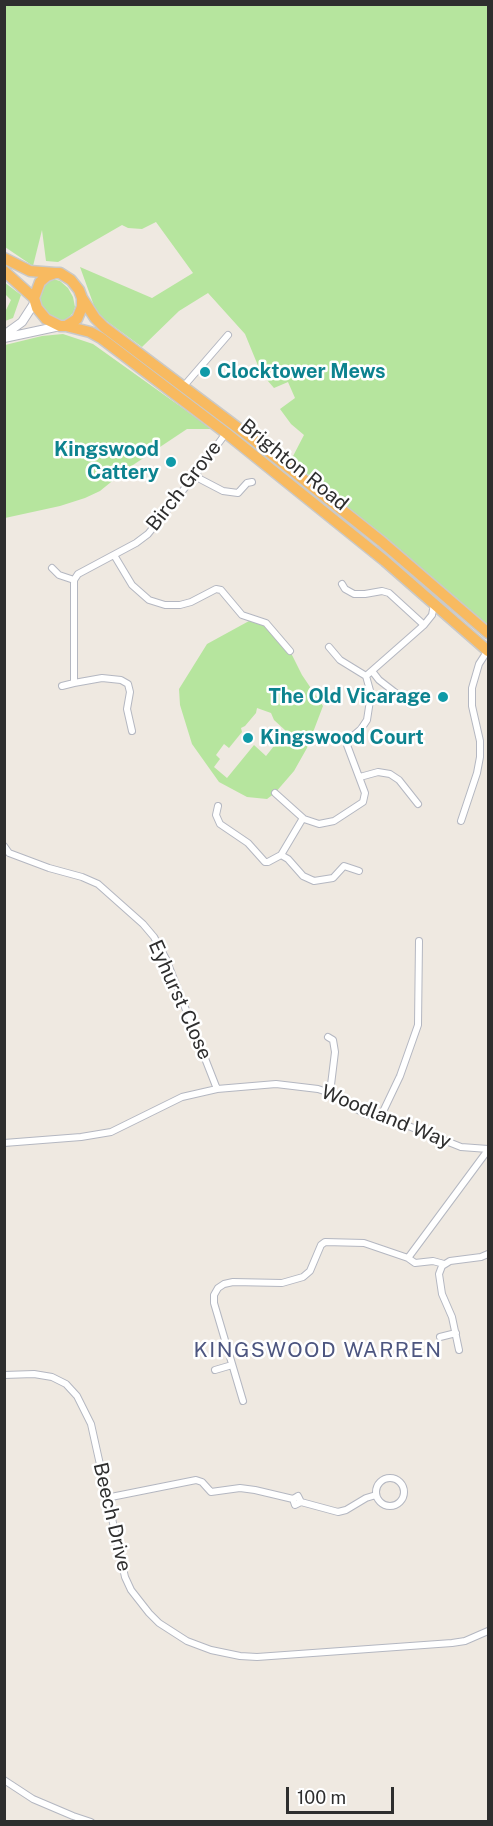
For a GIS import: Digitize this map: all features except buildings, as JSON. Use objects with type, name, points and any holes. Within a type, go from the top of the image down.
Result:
[{"type":"highway","points":[[4,258],[30,271],[56,273],[71,280],[82,298],[79,316],[63,326],[46,319],[34,300],[4,271]]},
{"type":"highway","points":[[34,300],[40,282],[46,276],[56,273]]},
{"type":"highway","name":"Brighton Road","points":[[82,298],[99,323],[250,437],[381,541],[489,633]]},
{"type":"highway","name":"Brighton Road","points":[[63,326],[90,332],[101,338],[226,433],[488,650]]},
{"type":"street","points":[[4,336],[22,322],[34,300]]},
{"type":"street","points":[[4,336],[63,326]]},
{"type":"street","points":[[183,387],[228,335]]},
{"type":"street","name":"Birch Grove","points":[[74,580],[78,574],[136,543],[148,534],[226,433]]},
{"type":"street","points":[[196,474],[200,479],[223,491],[238,493],[247,483],[252,482]]},
{"type":"street","points":[[114,555],[132,585],[149,600],[165,605],[180,605],[216,589],[221,590],[242,615],[266,623],[290,651]]},
{"type":"street","points":[[52,568],[59,575],[74,580],[74,683]]},
{"type":"street","points":[[342,585],[354,594],[382,591],[389,593],[424,625]]},
{"type":"street","points":[[369,673],[424,625],[432,615],[434,604]]},
{"type":"street","points":[[329,647],[340,660],[369,673],[410,704]]},
{"type":"street","points":[[461,821],[480,757],[480,741],[472,706],[472,688],[479,664],[488,650]]},
{"type":"street","points":[[275,793],[303,818],[314,824],[329,823],[360,805],[366,796],[346,745],[347,741],[361,729],[367,720],[371,694],[369,673]]},
{"type":"street","points":[[62,686],[102,678],[121,680],[128,684],[130,692],[127,709],[132,731]]},
{"type":"street","points":[[360,777],[378,772],[390,774],[399,780],[418,804]]},
{"type":"street","points":[[218,806],[216,815],[220,824],[248,843],[262,860],[268,862],[281,855],[303,818]]},
{"type":"street","name":"Eyhurst Close","points":[[4,846],[7,854],[90,880],[106,891],[149,930],[166,959],[217,1089]]},
{"type":"street","points":[[281,855],[288,859],[303,876],[314,881],[333,878],[344,866],[359,872]]},
{"type":"street","points":[[380,1118],[400,1076],[418,1025],[419,941]]},
{"type":"street","points":[[328,1037],[333,1040],[335,1052],[330,1093]]},
{"type":"street","name":"Woodland Way","points":[[4,1143],[81,1137],[111,1132],[182,1097],[217,1089],[276,1084],[330,1093],[359,1111],[406,1125],[461,1148],[489,1149]]},
{"type":"street","points":[[408,1258],[489,1149]]},
{"type":"street","points":[[243,1401],[214,1303],[214,1295],[224,1284],[233,1282],[282,1283],[303,1277],[310,1271],[321,1245],[326,1242],[364,1243],[408,1258],[415,1263],[433,1261],[444,1264],[457,1259],[489,1254]]},
{"type":"street","points":[[444,1264],[439,1274],[439,1281],[452,1317],[459,1350]]},
{"type":"street","points":[[440,1337],[456,1333]]},
{"type":"street","points":[[215,1370],[232,1365]]},
{"type":"street","name":"Beech Drive","points":[[4,1375],[34,1374],[52,1377],[66,1384],[77,1396],[91,1424],[125,1577],[131,1590],[159,1623],[187,1641],[211,1650],[257,1657],[452,1643],[489,1631]]},
{"type":"street","points":[[386,1479],[395,1479],[403,1485],[404,1495],[399,1503],[390,1506],[381,1503],[376,1495],[378,1485],[386,1479]]},
{"type":"street","points":[[106,1498],[196,1480],[202,1482],[211,1492],[240,1488],[255,1490],[292,1499],[295,1505],[301,1502],[338,1512],[376,1495]]},
{"type":"street","points":[[4,1780],[33,1799],[72,1819],[91,1821]]},
{"type":"green space","points":[[5,5],[488,5],[488,625],[291,460],[304,435],[291,424],[280,409],[295,398],[288,382],[274,388],[261,373],[245,334],[208,293],[179,311],[142,347],[97,314],[80,267],[152,298],[193,273],[156,222],[142,229],[122,225],[58,262],[46,261],[42,230],[33,266],[5,247]]},
{"type":"green space","points":[[53,279],[60,281],[68,288],[73,297],[75,307],[73,313],[65,321],[59,322],[43,311],[38,298],[43,282]]},
{"type":"green space","points":[[4,282],[21,295],[13,318],[5,321],[5,312],[11,300],[5,294]]},
{"type":"green space","points":[[63,334],[93,344],[212,429],[187,429],[127,469],[100,491],[85,498],[5,518],[5,345],[42,336]]},
{"type":"green space","points":[[257,620],[266,623],[290,651],[302,675],[323,706],[307,748],[294,771],[267,799],[247,797],[219,782],[192,744],[180,705],[179,689],[207,644],[249,621]],"holes":[[[257,708],[271,713],[274,720],[286,731],[266,756],[254,745],[227,778],[214,767],[220,759],[216,755],[224,744],[229,748],[242,732],[241,728],[256,713]]]},
{"type":"place","name":"Clocktower Mews","points":[[205,372]]},
{"type":"place","name":"Kingswood Cattery","points":[[171,462]]},
{"type":"place","name":"The Old Vicarage","points":[[443,697]]},
{"type":"place","name":"Kingswood Court","points":[[248,738]]},
{"type":"district","name":"KINGSWOOD WARREN","points":[[318,1351]]}]
